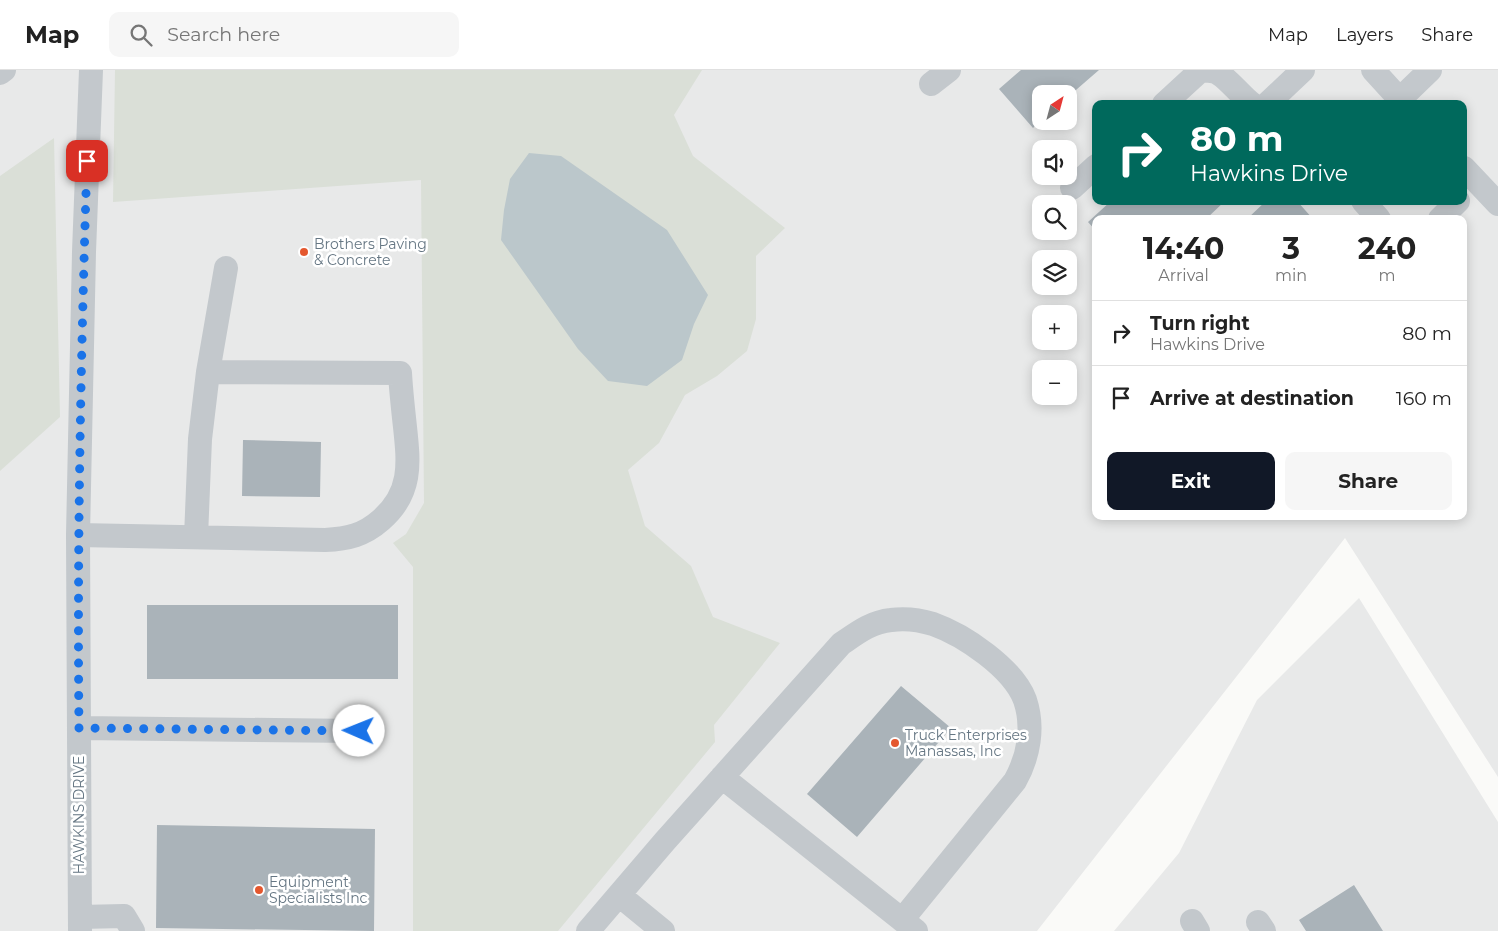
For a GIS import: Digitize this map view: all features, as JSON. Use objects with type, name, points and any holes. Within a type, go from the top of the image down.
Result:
[{"type":"street","points":[[0,73],[4,70]]},
{"type":"street","name":"HAWKINS DRIVE","points":[[80,924],[78,535],[84,252],[91,70]]},
{"type":"street","points":[[1271,100],[1303,70]]},
{"type":"street","points":[[1373,70],[1401,100]]},
{"type":"street","points":[[1403,100],[1430,70]]},
{"type":"street","points":[[1168,100],[1200,72],[1214,71],[1222,76],[1247,100]]},
{"type":"street","points":[[1072,188],[1092,170]]},
{"type":"street","points":[[1468,182],[1498,204]]},
{"type":"street","points":[[1367,205],[1375,215]]},
{"type":"street","points":[[1444,215],[1454,205]]},
{"type":"street","points":[[196,538],[200,439],[208,372],[226,268]]},
{"type":"street","points":[[78,535],[338,540],[367,532],[389,513],[403,491],[408,467],[400,373],[208,372]]},
{"type":"street","points":[[588,931],[722,777],[841,644],[864,627],[890,620],[912,620],[932,624],[949,631],[976,646],[1004,671],[1024,698],[1028,712],[1029,740],[1021,770],[909,926],[722,777]]},
{"type":"street","points":[[79,728],[359,731]]},
{"type":"street","points":[[619,895],[663,931]]},
{"type":"street","points":[[80,924],[124,916],[133,931]]},
{"type":"shaded area","points":[[0,70],[1498,70],[1498,777],[1345,538],[1037,931],[0,931]]},
{"type":"shaded area","points":[[115,70],[702,70],[674,115],[693,156],[785,228],[756,256],[756,319],[747,351],[717,376],[685,395],[659,443],[628,470],[645,526],[691,566],[713,617],[780,643],[714,725],[715,742],[558,931],[413,931],[413,567],[393,543],[406,534],[424,503],[421,180],[113,202]]},
{"type":"shaded area","points":[[54,138],[60,417],[0,471],[0,176]]},
{"type":"shaded area","points":[[529,153],[561,156],[667,230],[708,295],[694,324],[682,360],[647,386],[608,381],[578,349],[501,240],[510,179]]},
{"type":"shaded area","points":[[1359,598],[1498,822],[1498,931],[1114,931],[1179,853],[1257,700]]},
{"type":"building","points":[[1021,70],[1099,70],[1078,88],[1078,85],[1032,85],[1032,127],[999,89]]},
{"type":"building","points":[[1107,205],[1221,205],[1210,215],[1096,215]]},
{"type":"building","points":[[1262,205],[1301,205],[1309,215],[1251,215]]},
{"type":"building","points":[[1092,218],[1092,226],[1088,222]]},
{"type":"building","points":[[243,440],[321,442],[320,497],[242,496]]},
{"type":"building","points":[[147,605],[398,605],[398,679],[147,679]]},
{"type":"building","points":[[901,686],[951,728],[857,837],[807,794]]},
{"type":"building","points":[[157,825],[375,829],[374,931],[156,928]]},
{"type":"building","points":[[1354,885],[1383,931],[1306,931],[1299,920]]},
{"type":"place","name":"Brothers Paving & Concrete","points":[[304,252]]},
{"type":"place","name":"Truck Enterprises Manassas, Inc","points":[[895,743]]},
{"type":"place","name":"Equipment Specialists Inc","points":[[259,890]]},
{"type":"route","points":[[87,161],[78,535],[79,728],[359,731]]}]
